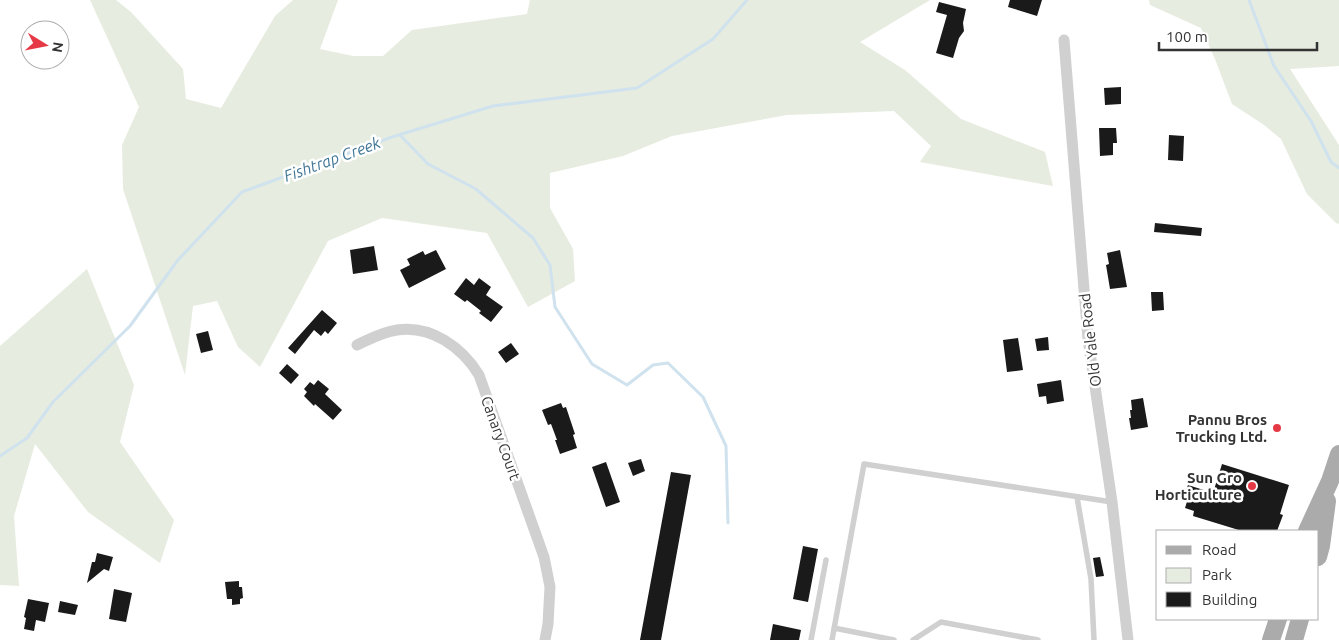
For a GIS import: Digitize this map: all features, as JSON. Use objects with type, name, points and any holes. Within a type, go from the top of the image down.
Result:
[{"type":"main road","points":[[1307,530],[1330,481],[1339,454]]},
{"type":"main road","points":[[1319,553],[1330,481]]},
{"type":"main road","points":[[1271,640],[1278,620]]},
{"type":"main road","points":[[1294,640],[1300,620]]},
{"type":"street","name":"Old Yale Road","points":[[1064,40],[1088,339],[1112,502],[1128,640]]},
{"type":"street","name":"Canary Court","points":[[357,345],[379,334],[415,329],[445,340],[461,352],[473,365],[544,557],[550,587],[545,640]]},
{"type":"lane","points":[[832,640],[864,464],[1112,502]]},
{"type":"lane","points":[[1078,497],[1091,579],[1094,640]]},
{"type":"lane","points":[[811,640],[826,560]]},
{"type":"lane","points":[[913,640],[941,622],[1038,640]]},
{"type":"lane","points":[[834,628],[894,640]]},
{"type":"green space","points":[[90,0],[116,0],[131,12],[183,69],[186,99],[221,108],[275,16],[293,0],[338,0],[320,49],[353,56],[383,56],[412,30],[527,14],[530,0],[930,0],[860,42],[905,70],[961,119],[1045,152],[1053,186],[920,162],[931,146],[894,111],[787,115],[672,136],[623,156],[550,173],[550,208],[573,249],[575,281],[528,307],[487,233],[382,218],[328,241],[260,367],[238,347],[217,301],[193,306],[185,375],[123,189],[122,145],[139,107]]},
{"type":"green space","points":[[1149,0],[1339,0],[1339,66],[1290,69],[1339,145],[1339,224],[1307,194],[1281,139],[1264,125],[1232,104],[1201,28],[1150,5]]},
{"type":"green space","points":[[87,269],[134,385],[120,442],[174,520],[160,563],[88,512],[35,444],[14,516],[19,586],[0,585],[0,346]]},
{"type":"building","points":[[1010,0],[1042,0],[1037,16],[1008,7]]},
{"type":"building","points":[[939,2],[966,9],[963,23],[964,31],[959,38],[953,58],[936,53],[947,15],[936,12]]},
{"type":"building","points":[[1121,87],[1121,104],[1105,105],[1104,88]]},
{"type":"building","points":[[1099,128],[1116,128],[1117,143],[1113,143],[1113,155],[1100,156]]},
{"type":"building","points":[[1169,135],[1184,136],[1183,161],[1168,160]]},
{"type":"building","points":[[1155,223],[1202,228],[1201,236],[1154,232]]},
{"type":"building","points":[[374,246],[378,270],[353,274],[350,250]]},
{"type":"building","points":[[436,250],[446,269],[409,288],[400,270],[410,265],[407,259],[423,251],[425,255]]},
{"type":"building","points":[[1120,250],[1127,287],[1110,289],[1106,265],[1109,264],[1107,253]]},
{"type":"building","points":[[466,278],[474,285],[479,278],[491,287],[486,295],[503,307],[491,322],[467,300],[465,302],[454,294]]},
{"type":"building","points":[[1151,292],[1163,292],[1164,310],[1152,311]]},
{"type":"building","points":[[322,310],[337,323],[328,334],[325,331],[321,336],[314,330],[295,354],[288,348]]},
{"type":"building","points":[[208,331],[213,350],[201,353],[196,334]]},
{"type":"building","points":[[1048,337],[1049,350],[1037,351],[1035,339]]},
{"type":"building","points":[[1018,338],[1023,370],[1007,372],[1003,340]]},
{"type":"building","points":[[511,343],[519,354],[506,363],[498,352]]},
{"type":"building","points":[[287,364],[299,375],[291,384],[279,373]]},
{"type":"building","points":[[318,380],[329,389],[325,394],[342,410],[333,420],[304,396],[307,392],[304,389],[310,382],[314,385]]},
{"type":"building","points":[[1061,380],[1064,401],[1047,404],[1046,396],[1039,397],[1037,384]]},
{"type":"building","points":[[1143,398],[1148,427],[1131,430],[1129,418],[1131,418],[1130,410],[1132,410],[1131,400]]},
{"type":"building","points":[[561,403],[563,408],[566,407],[575,434],[573,435],[577,448],[560,454],[551,424],[548,425],[542,410]]},
{"type":"building","points":[[641,459],[645,471],[633,476],[628,463]]},
{"type":"building","points":[[606,462],[620,502],[606,507],[592,467]]},
{"type":"building","points":[[1222,464],[1289,485],[1280,514],[1283,515],[1277,530],[1239,530],[1193,516],[1194,511],[1185,508],[1189,495],[1185,493],[1188,485],[1213,493]]},
{"type":"building","points":[[671,472],[691,475],[661,640],[640,640]]},
{"type":"building","points":[[803,546],[818,549],[808,602],[793,599]]},
{"type":"building","points":[[97,553],[113,557],[109,571],[104,569],[87,583],[92,562],[95,562]]},
{"type":"building","points":[[1100,557],[1104,576],[1096,577],[1093,558]]},
{"type":"building","points":[[239,581],[239,587],[242,587],[243,598],[240,599],[240,604],[232,605],[232,599],[227,599],[225,582]]},
{"type":"building","points":[[114,589],[132,593],[126,622],[109,619]]},
{"type":"building","points":[[28,599],[49,603],[45,622],[36,620],[34,631],[24,629],[26,618],[24,617]]},
{"type":"building","points":[[60,601],[78,605],[75,615],[58,612]]},
{"type":"building","points":[[773,624],[801,630],[799,640],[770,640]]},
{"type":"waterway","name":"Fishtrap Creek","points":[[0,456],[27,438],[53,402],[130,326],[178,260],[242,192],[392,137],[493,106],[637,88],[713,39],[747,0]]},
{"type":"waterway","points":[[1249,0],[1274,66],[1311,121],[1331,162],[1339,168]]},
{"type":"waterway","points":[[400,135],[428,164],[476,189],[533,238],[550,265],[555,307],[592,364],[627,385],[653,365],[668,363],[703,397],[726,446],[728,523]]},
{"type":"place","name":"Pannu Bros Trucking Ltd.","points":[[1277,428]]},
{"type":"place","name":"Sun Gro Horticulture","points":[[1252,486]]}]
